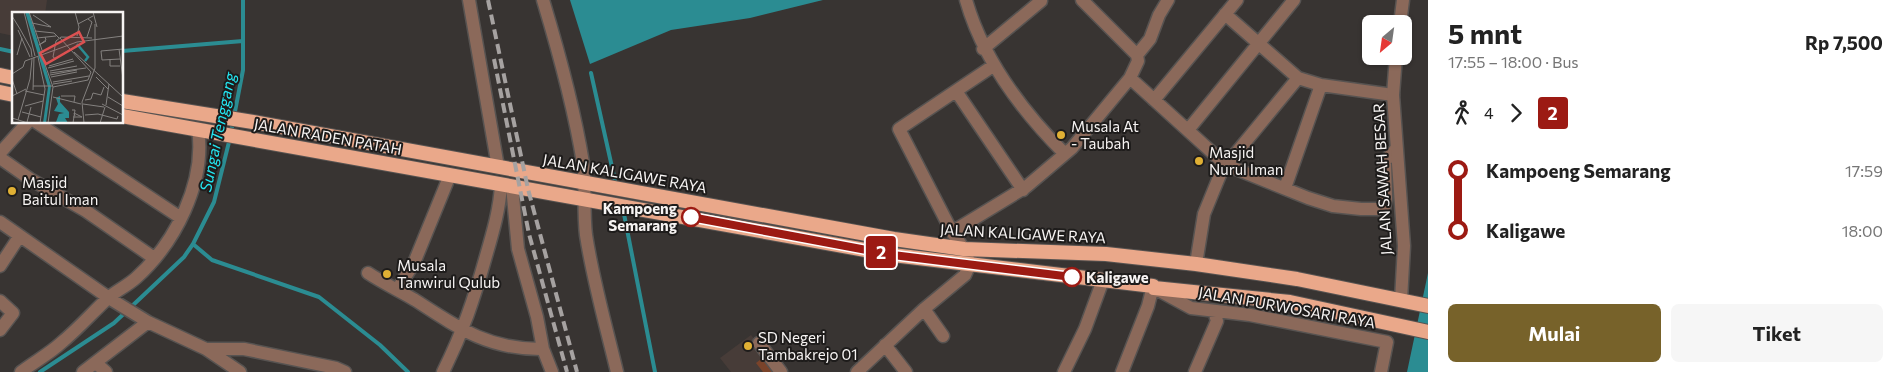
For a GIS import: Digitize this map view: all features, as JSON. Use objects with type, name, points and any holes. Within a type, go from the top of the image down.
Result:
[{"type":"highway","name":"JALAN RADEN PATAH","points":[[124,101],[253,122],[498,167]]},
{"type":"highway","name":"JALAN RADEN PATAH","points":[[124,116],[450,175],[506,190],[528,189]]},
{"type":"highway","points":[[318,151],[322,135]]},
{"type":"highway","name":"JALAN KALIGAWE RAYA","points":[[498,167],[894,239],[964,249],[1106,254],[1196,264],[1297,279],[1422,305]]},
{"type":"highway","name":"JALAN KALIGAWE RAYA","points":[[528,189],[634,206],[893,255],[1290,302],[1428,332]]},
{"type":"street","points":[[469,0],[498,167]]},
{"type":"street","points":[[543,0],[562,66],[585,182],[586,233],[594,280],[617,372]]},
{"type":"street","points":[[966,0],[983,49],[993,66],[1042,132],[1065,154]]},
{"type":"street","points":[[952,232],[1023,190],[1065,154],[1130,78],[1138,61],[1137,56],[1082,0]]},
{"type":"street","points":[[1154,100],[1237,0]]},
{"type":"street","points":[[1188,130],[1294,0]]},
{"type":"street","points":[[1401,15],[1403,0]]},
{"type":"street","points":[[983,49],[1042,1]]},
{"type":"street","points":[[1137,56],[1150,39],[1166,1]]},
{"type":"street","points":[[1225,14],[1298,78],[1321,85],[1393,95]]},
{"type":"street","name":"JALAN SAWAH BESAR","points":[[1395,65],[1393,95],[1404,246],[1400,300]]},
{"type":"street","points":[[857,372],[924,309],[965,276],[970,264],[964,249],[952,232],[899,129],[993,66]]},
{"type":"street","points":[[1130,78],[1226,165],[1332,206],[1384,209],[1385,161],[1396,149]]},
{"type":"street","points":[[1196,264],[1204,214],[1214,186],[1226,165],[1298,78]]},
{"type":"street","points":[[1285,188],[1321,85]]},
{"type":"street","points":[[956,91],[1023,190]]},
{"type":"street","points":[[0,153],[26,124]]},
{"type":"street","points":[[39,124],[181,218]]},
{"type":"street","points":[[21,372],[64,342],[110,299],[136,278],[154,258],[181,218],[197,180],[200,130]]},
{"type":"street","points":[[0,158],[37,183],[86,211],[154,258]]},
{"type":"street","points":[[397,290],[414,263],[450,175]]},
{"type":"street","points":[[443,372],[463,331],[506,190]]},
{"type":"street","points":[[506,190],[518,249],[537,317],[543,349],[552,372]]},
{"type":"street","points":[[0,222],[110,299],[145,320],[206,349],[240,372]]},
{"type":"street","points":[[0,266],[19,237]]},
{"type":"street","points":[[368,274],[463,331],[502,345],[525,349],[543,349]]},
{"type":"street","points":[[1064,372],[1085,329],[1104,280]]},
{"type":"street","points":[[1122,372],[1154,287]]},
{"type":"street","name":"JALAN PURWOSARI RAYA","points":[[1154,287],[1191,308],[1250,315],[1388,342],[1381,372]]},
{"type":"street","points":[[0,302],[13,313],[0,330]]},
{"type":"street","points":[[924,309],[943,336]]},
{"type":"street","points":[[1195,372],[1217,322],[1214,311]]},
{"type":"street","points":[[83,372],[145,320]]},
{"type":"street","points":[[759,343],[781,372]]},
{"type":"street","points":[[885,345],[906,372]]},
{"type":"street","points":[[206,349],[244,349],[336,368],[345,372]]},
{"type":"street","points":[[96,363],[106,372]]},
{"type":"shaded area","points":[[0,0],[47,0],[45,12],[12,12],[12,36],[0,33]]},
{"type":"shaded area","name":"SD Negeri Tambakrejo 01","points":[[751,335],[780,372],[731,372],[720,358]]},
{"type":"shaded area","points":[[765,356],[777,372],[763,372],[756,363]]},
{"type":"water","points":[[570,0],[823,0],[750,18],[671,30],[590,64]]},
{"type":"water","points":[[1428,273],[1428,372],[1407,372]]},
{"type":"waterway","name":"Sungai Tenggang","points":[[231,132],[243,70],[243,0]]},
{"type":"waterway","points":[[124,51],[243,41]]},
{"type":"waterway","points":[[0,49],[12,52]]},
{"type":"waterway","points":[[591,73],[616,185]]},
{"type":"waterway","name":"Sungai Tenggang","points":[[40,372],[114,323],[184,257],[193,244],[214,202],[230,138]]},
{"type":"waterway","points":[[623,209],[655,372]]},
{"type":"waterway","points":[[193,244],[212,260],[319,297],[380,345],[408,372]]},
{"type":"railway","points":[[488,0],[528,189],[577,372]]},
{"type":"railway","points":[[494,59],[529,234],[567,372]]},
{"type":"bus line","name":"2","points":[[691,217],[893,255],[1072,277]]},
{"type":"place","name":"Musala At - Taubah","points":[[1061,135]]},
{"type":"place","name":"Masjid Nurul Iman","points":[[1199,161]]},
{"type":"place","name":"Masjid Baitul Iman","points":[[12,191]]},
{"type":"place","name":"Kampoeng Semarang","points":[[691,217]]},
{"type":"place","name":"Musala Tanwirul Qulub","points":[[387,274]]},
{"type":"place","name":"Kaligawe","points":[[1072,277]]},
{"type":"place","name":"SD Negeri Tambakrejo 01","points":[[748,346]]}]
